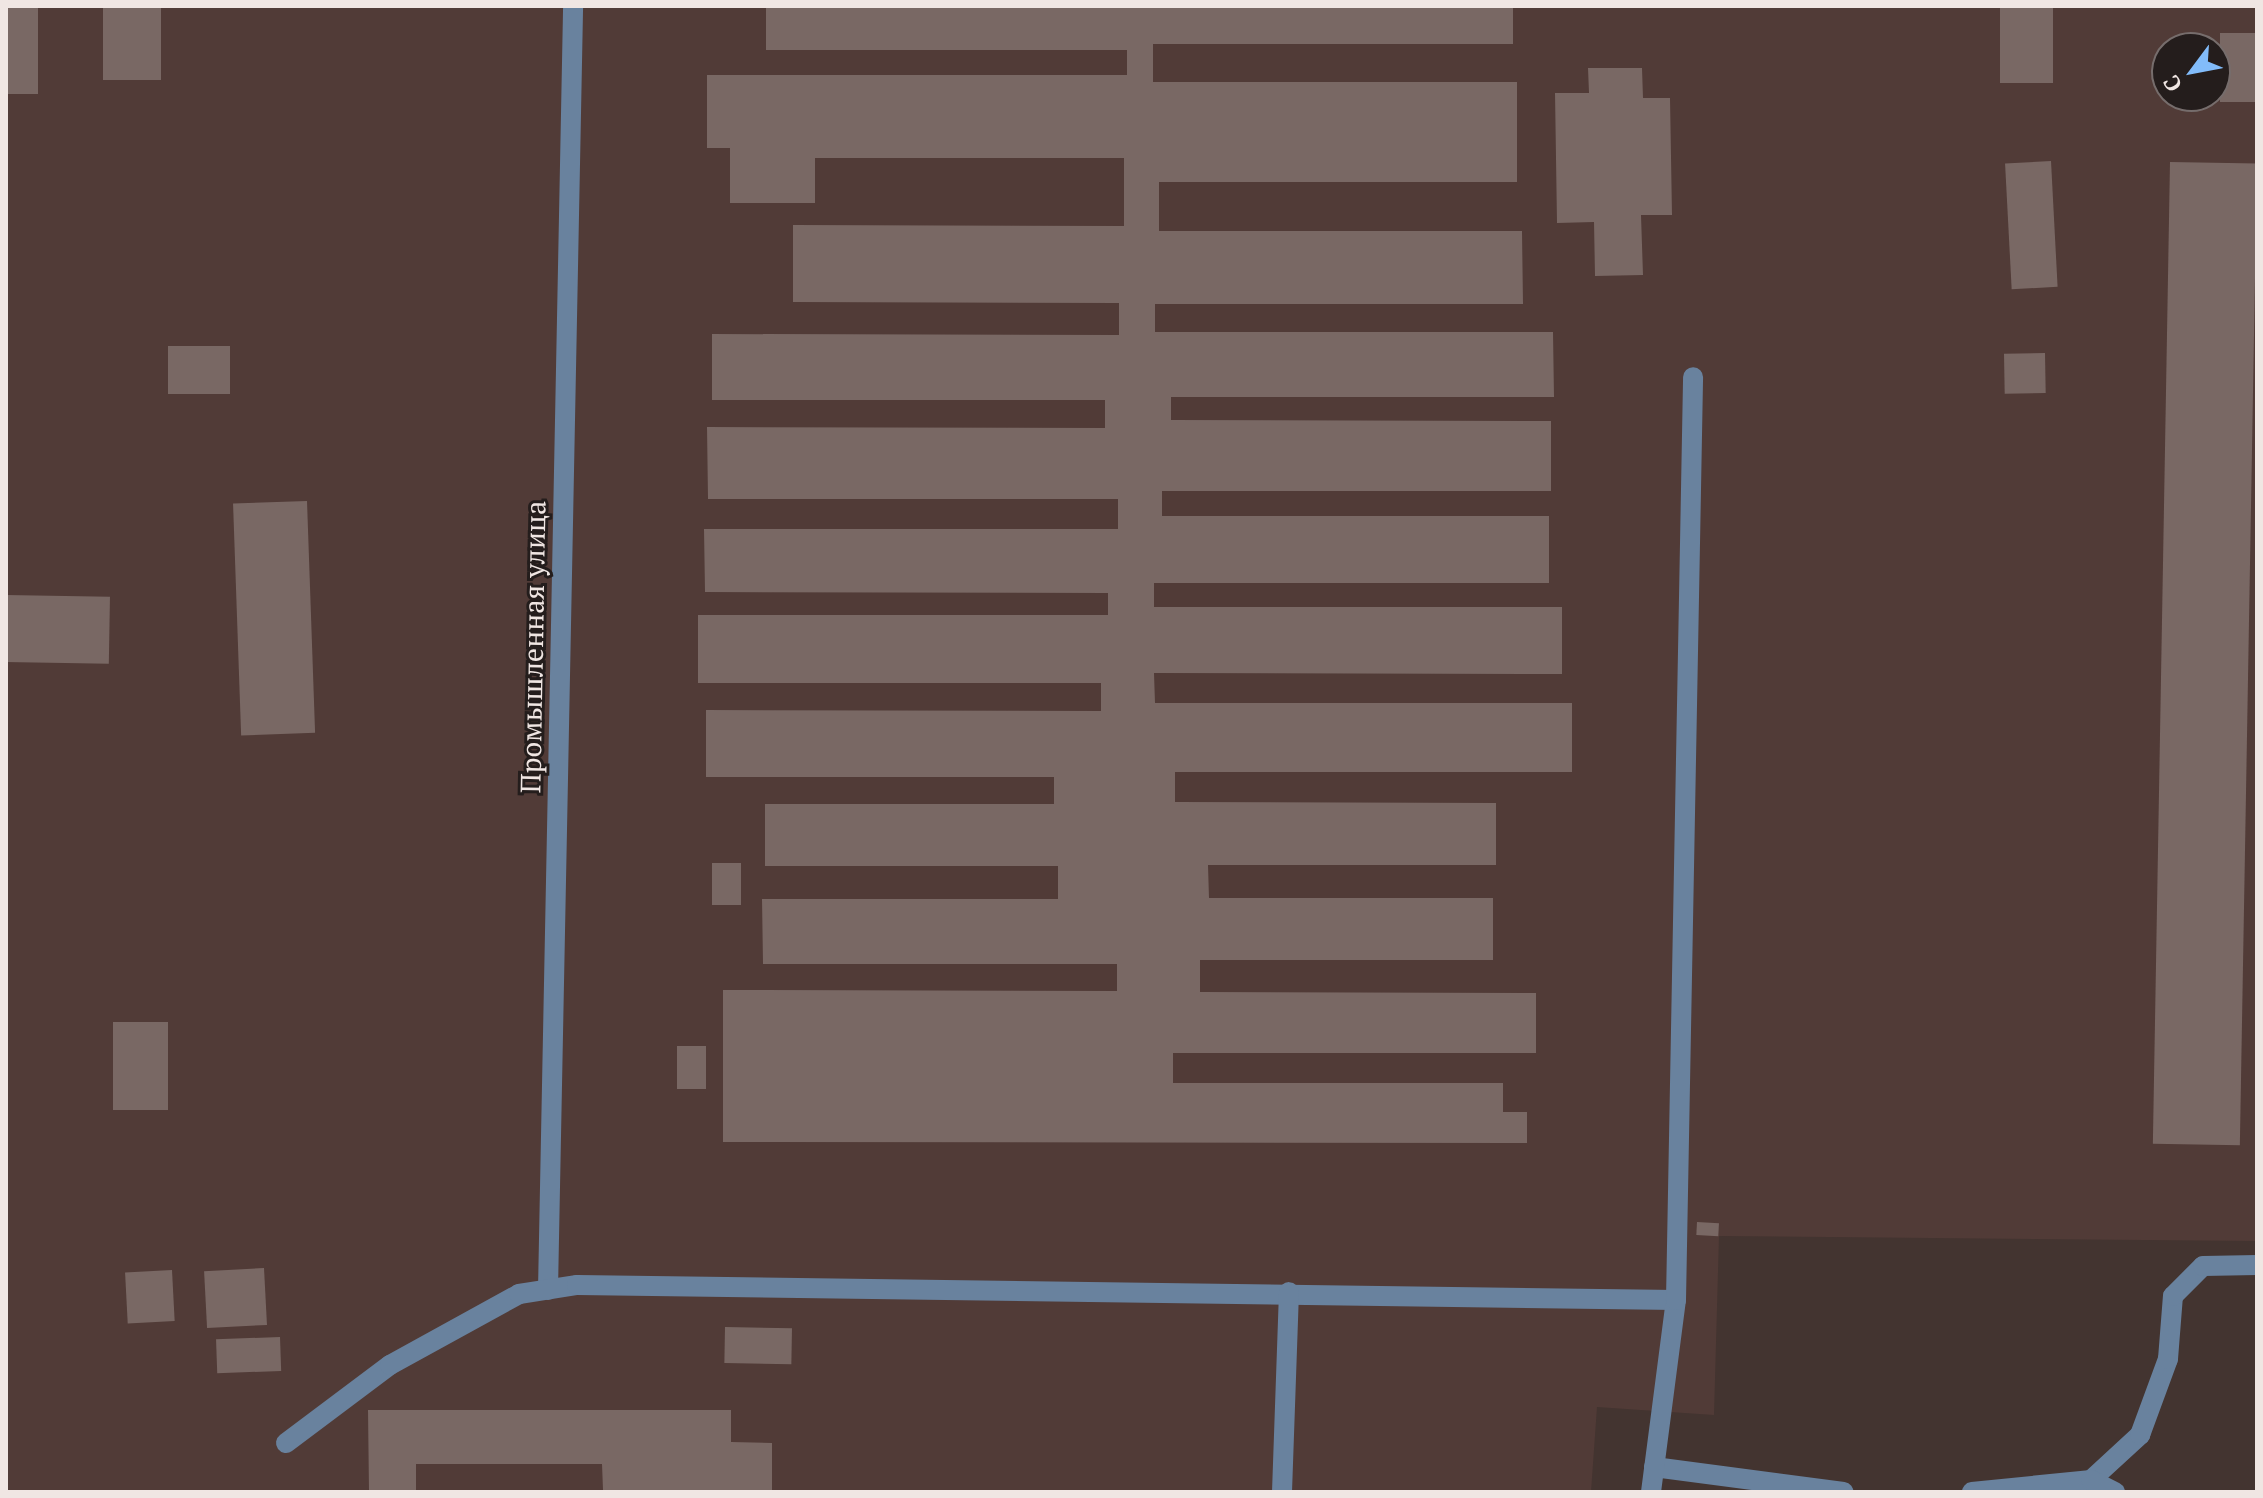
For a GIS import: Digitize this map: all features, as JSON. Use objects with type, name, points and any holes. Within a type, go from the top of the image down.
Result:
[{"type":"street","name":"Промышленная улица","points":[[548,1290],[573,6]]},
{"type":"street","points":[[1651,1492],[1676,1300],[1693,377]]},
{"type":"street","points":[[2091,1480],[2140,1435],[2168,1359],[2173,1296],[2203,1266],[2257,1265]]},
{"type":"street","points":[[286,1443],[390,1365],[519,1294],[577,1285],[1289,1292],[1676,1300]]},
{"type":"street","points":[[1282,1492],[1289,1292]]},
{"type":"street","points":[[1654,1467],[1843,1492]]},
{"type":"street","points":[[1972,1492],[2091,1480],[2115,1492]]},
{"type":"shaded area","points":[[6,6],[2257,6],[2257,1241],[1719,1236],[1714,1415],[1597,1407],[1591,1492],[6,1492]]},
{"type":"building","points":[[6,6],[38,6],[38,94],[6,94]]},
{"type":"building","points":[[103,6],[161,6],[161,80],[103,80]]},
{"type":"building","points":[[766,6],[1513,6],[1513,44],[1153,44],[1153,82],[1517,82],[1517,182],[1159,182],[1159,231],[1522,231],[1523,304],[1155,304],[1155,332],[1553,332],[1554,397],[1171,397],[1171,420],[1551,421],[1551,491],[1162,491],[1162,516],[1549,516],[1549,583],[1154,583],[1154,607],[1562,607],[1562,674],[1154,673],[1155,703],[1572,703],[1572,772],[1175,772],[1175,802],[1496,803],[1496,865],[1208,865],[1209,898],[1493,898],[1493,960],[1200,960],[1200,992],[1536,993],[1536,1053],[1173,1053],[1173,1083],[1503,1083],[1503,1112],[1527,1112],[1527,1143],[723,1142],[723,990],[1117,991],[1117,964],[763,964],[762,899],[1058,899],[1058,866],[765,866],[765,804],[1054,804],[1054,777],[706,777],[706,710],[1101,711],[1101,683],[698,683],[698,615],[1108,615],[1108,593],[705,592],[704,529],[1118,529],[1118,499],[708,499],[707,427],[1105,428],[1105,400],[712,400],[712,334],[1119,335],[1119,303],[793,302],[793,225],[1124,226],[1124,158],[815,158],[815,203],[730,203],[730,148],[707,148],[707,75],[1127,75],[1127,50],[766,50]]},
{"type":"building","points":[[2000,6],[2053,6],[2053,83],[2000,83]]},
{"type":"building","points":[[2231,33],[2257,33],[2257,102],[2231,102]]},
{"type":"building","points":[[1588,68],[1642,68],[1643,98],[1670,98],[1672,215],[1641,215],[1643,275],[1595,276],[1594,222],[1557,223],[1555,93],[1589,93]]},
{"type":"building","points":[[2051,161],[2058,287],[2012,289],[2005,163]]},
{"type":"building","points":[[2170,162],[2257,164],[2240,1145],[2153,1144]]},
{"type":"building","points":[[168,346],[230,346],[230,394],[168,394]]},
{"type":"building","points":[[2045,353],[2046,393],[2005,394],[2004,354]]},
{"type":"building","points":[[307,501],[315,733],[241,735],[233,504]]},
{"type":"building","points":[[6,595],[110,597],[109,664],[6,662]]},
{"type":"building","points":[[712,863],[741,863],[741,905],[712,905]]},
{"type":"building","points":[[113,1022],[168,1022],[168,1110],[113,1110]]},
{"type":"building","points":[[677,1046],[706,1046],[706,1089],[677,1089]]},
{"type":"building","points":[[1697,1222],[1719,1223],[1718,1236],[1696,1235]]},
{"type":"building","points":[[264,1268],[267,1325],[207,1328],[204,1271]]},
{"type":"building","points":[[172,1270],[175,1321],[128,1323],[125,1272]]},
{"type":"building","points":[[725,1327],[792,1328],[791,1364],[724,1363]]},
{"type":"building","points":[[280,1337],[281,1371],[217,1373],[216,1339]]},
{"type":"building","points":[[368,1410],[731,1410],[731,1442],[772,1443],[772,1492],[603,1490],[602,1464],[416,1464],[416,1492],[369,1492]]}]
